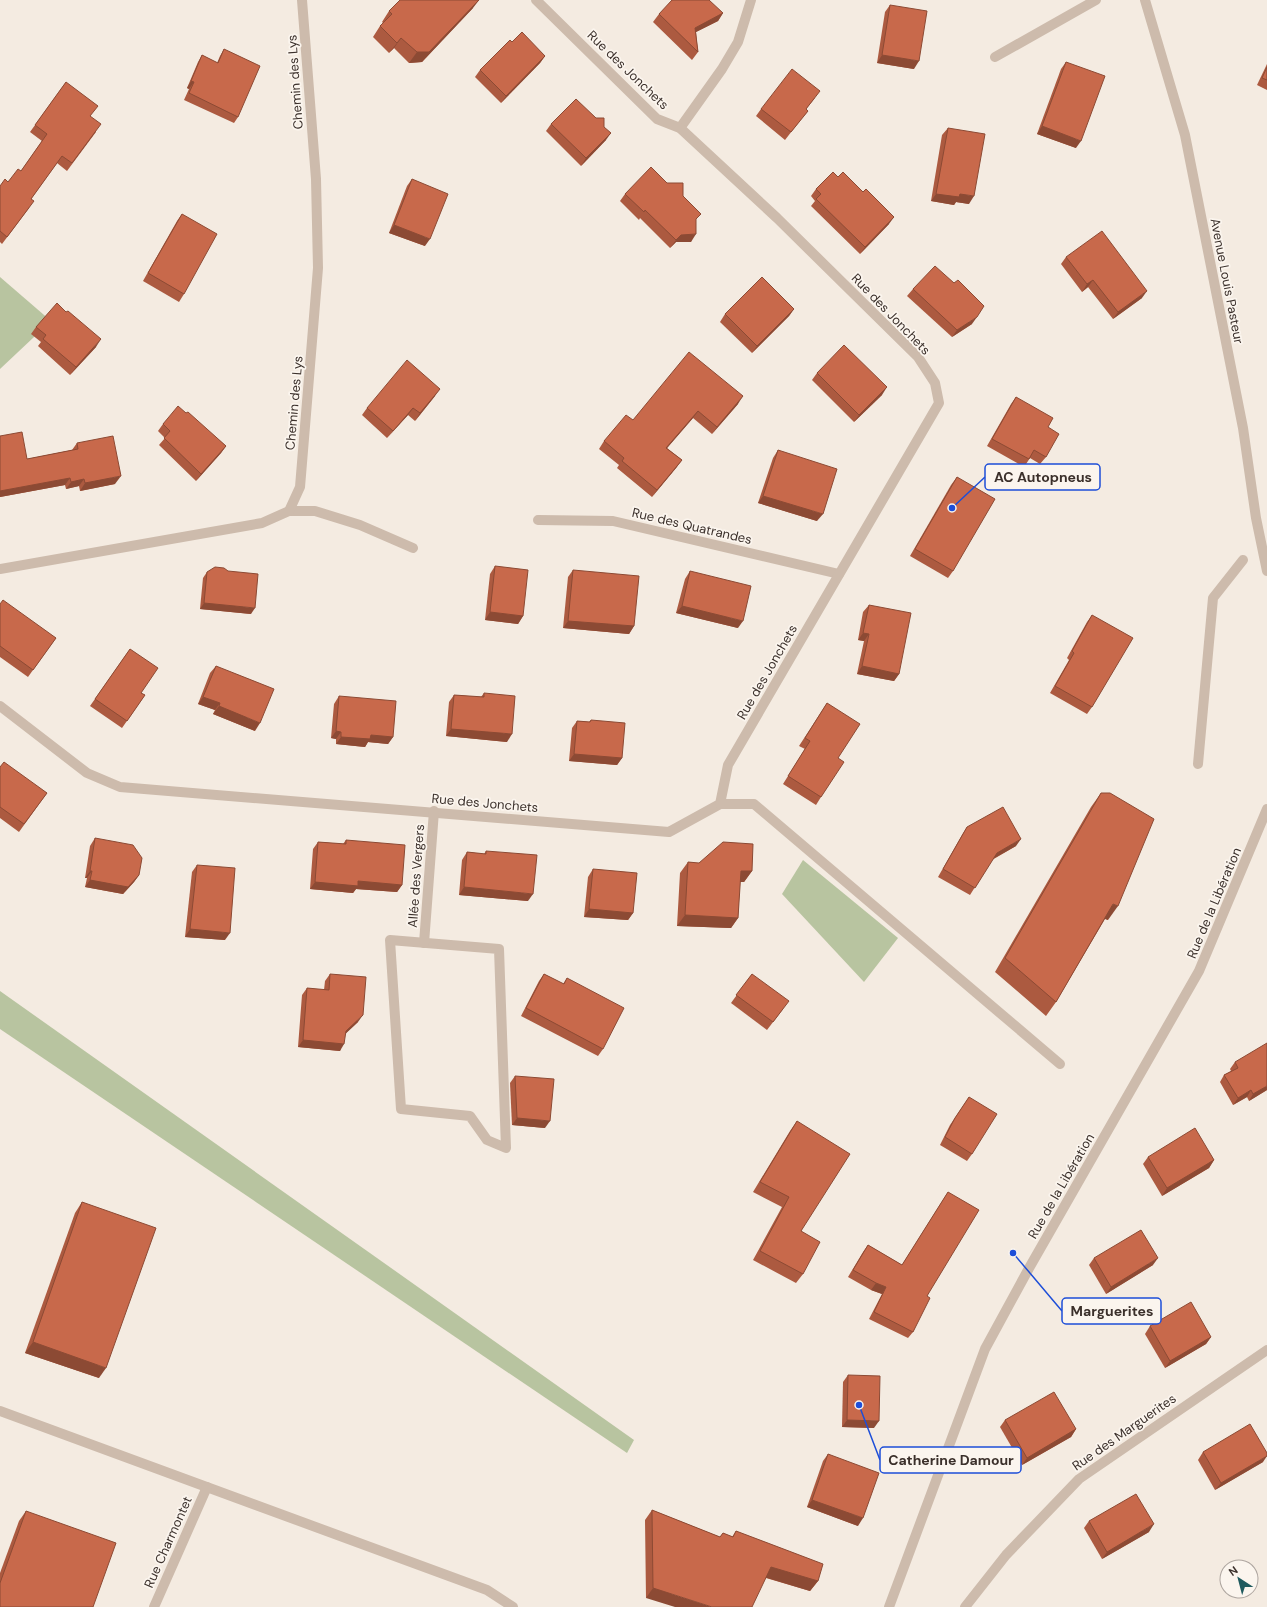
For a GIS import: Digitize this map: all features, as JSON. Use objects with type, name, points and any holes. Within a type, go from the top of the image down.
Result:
[{"type":"street","name":"Chemin des Lys","points":[[289,511],[300,487],[318,268],[316,179],[302,0]]},
{"type":"street","name":"Rue des Jonchets","points":[[0,706],[87,773],[120,787],[434,811],[669,832],[720,804],[728,765],[939,403],[935,383],[918,357],[777,218],[680,128],[657,119],[536,0]]},
{"type":"street","points":[[680,128],[722,70],[738,42],[751,0]]},
{"type":"street","points":[[995,57],[1096,0]]},
{"type":"street","name":"Avenue Louis Pasteur","points":[[1145,0],[1185,134],[1243,428],[1256,518],[1267,571]]},
{"type":"street","points":[[0,568],[262,523],[289,511],[315,511],[360,525],[414,548]]},
{"type":"street","name":"Rue des Quatrandes","points":[[538,520],[613,522],[838,574]]},
{"type":"street","points":[[1198,764],[1213,598],[1244,560]]},
{"type":"street","points":[[720,804],[754,804],[1060,1064]]},
{"type":"street","name":"Rue de la Libération","points":[[889,1607],[984,1349],[1199,971],[1267,809]]},
{"type":"street","name":"Allée des Vergers","points":[[424,943],[434,811]]},
{"type":"street","points":[[390,940],[424,943],[499,949],[506,1148],[487,1140],[470,1116],[401,1108],[390,940]]},
{"type":"street","name":"Rue des Marguerites","points":[[964,1607],[1006,1555],[1078,1478],[1267,1350]]},
{"type":"street","points":[[0,1411],[487,1590],[513,1607]]},
{"type":"street","name":"Rue Charmontet","points":[[154,1607],[207,1487]]},
{"type":"green space","points":[[0,277],[51,321],[0,369]]},
{"type":"green space","points":[[803,860],[898,938],[864,982],[782,894]]},
{"type":"green space","points":[[0,991],[634,1440],[627,1453],[0,1029]]},
{"type":"building","points":[[400,0],[479,0],[429,52],[417,52],[401,38],[397,43],[380,26],[392,14],[389,11]]},
{"type":"building","points":[[672,0],[709,0],[723,13],[695,28],[698,52],[659,14]]},
{"type":"building","points":[[890,5],[927,11],[919,61],[882,55]]},
{"type":"building","points":[[522,32],[545,56],[506,96],[480,70],[510,40],[512,42]]},
{"type":"building","points":[[224,49],[260,66],[238,117],[189,93],[194,82],[191,81],[202,55],[218,63]]},
{"type":"building","points":[[1066,62],[1105,76],[1081,141],[1042,126]]},
{"type":"building","points":[[1267,67],[1267,80],[1262,78]]},
{"type":"building","points":[[792,69],[820,91],[806,109],[808,111],[791,132],[761,109]]},
{"type":"building","points":[[66,82],[98,106],[90,116],[101,124],[72,163],[62,156],[31,199],[34,201],[7,237],[0,231],[0,186],[5,179],[8,182],[18,169],[21,171],[47,134],[35,125]]},
{"type":"building","points":[[576,99],[596,118],[604,118],[604,127],[611,133],[586,158],[551,124]]},
{"type":"building","points":[[948,128],[985,134],[974,196],[960,194],[959,197],[936,194]]},
{"type":"building","points":[[651,167],[667,183],[683,183],[683,196],[701,214],[696,219],[696,234],[681,235],[676,240],[645,210],[644,212],[625,194]]},
{"type":"building","points":[[833,172],[838,177],[843,172],[863,192],[866,189],[894,217],[865,247],[816,199],[821,194],[816,189]]},
{"type":"building","points":[[412,179],[448,194],[430,239],[394,225]]},
{"type":"building","points":[[182,214],[217,234],[184,294],[148,273]]},
{"type":"building","points":[[1102,231],[1147,291],[1118,312],[1093,280],[1087,284],[1066,257]]},
{"type":"building","points":[[935,266],[954,283],[958,280],[984,306],[977,317],[957,330],[913,289]]},
{"type":"building","points":[[762,277],[794,309],[757,346],[725,314]]},
{"type":"building","points":[[57,303],[66,312],[68,311],[101,339],[76,367],[43,339],[46,335],[36,327]]},
{"type":"building","points":[[844,345],[887,387],[859,415],[817,373]]},
{"type":"building","points":[[689,352],[743,396],[717,427],[698,411],[666,448],[682,460],[657,490],[622,461],[624,458],[604,441],[626,415],[633,420]]},
{"type":"building","points":[[407,360],[440,389],[420,413],[413,408],[393,431],[367,408]]},
{"type":"building","points":[[1016,397],[1053,418],[1048,427],[1059,434],[1046,457],[1034,450],[1029,459],[992,439]]},
{"type":"building","points":[[178,406],[186,413],[188,412],[226,446],[201,474],[164,438],[170,431],[163,424]]},
{"type":"building","points":[[22,432],[27,459],[78,449],[77,443],[113,436],[121,476],[85,483],[84,479],[71,482],[70,478],[0,491],[0,436]]},
{"type":"building","points":[[778,450],[837,469],[823,514],[763,496]]},
{"type":"building","points":[[957,477],[995,499],[953,571],[915,549]]},
{"type":"building","points":[[495,566],[528,570],[523,616],[490,612]]},
{"type":"building","points":[[215,567],[224,568],[228,571],[258,574],[255,608],[204,603],[207,572]]},
{"type":"building","points":[[573,570],[639,576],[634,626],[568,621]]},
{"type":"building","points":[[690,571],[751,586],[743,621],[682,606]]},
{"type":"building","points":[[3,600],[56,638],[33,670],[0,646],[0,604]]},
{"type":"building","points":[[869,605],[911,613],[899,674],[862,666],[869,634],[863,633]]},
{"type":"building","points":[[1092,615],[1133,638],[1092,707],[1055,686],[1074,653],[1072,651]]},
{"type":"building","points":[[130,649],[158,668],[141,693],[145,695],[127,721],[95,699]]},
{"type":"building","points":[[216,666],[274,689],[260,723],[219,706],[220,703],[203,697]]},
{"type":"building","points":[[484,693],[515,696],[512,734],[451,729],[454,695],[484,697]]},
{"type":"building","points":[[339,696],[396,701],[393,737],[371,735],[370,739],[341,737],[341,732],[336,731]]},
{"type":"building","points":[[827,703],[860,724],[838,758],[844,762],[821,797],[788,776],[810,741],[805,738]]},
{"type":"building","points":[[591,720],[625,723],[622,758],[574,754],[577,721],[590,722]]},
{"type":"building","points":[[4,762],[47,793],[24,824],[0,807],[0,767]]},
{"type":"building","points":[[1101,793],[1110,793],[1154,819],[1118,906],[1113,904],[1056,1002],[1005,958]]},
{"type":"building","points":[[1003,807],[1021,839],[997,853],[975,888],[943,869],[967,827]]},
{"type":"building","points":[[95,838],[133,845],[142,858],[139,875],[128,887],[90,880]]},
{"type":"building","points":[[346,840],[405,845],[402,885],[358,881],[358,886],[315,882],[318,842],[346,844]]},
{"type":"building","points":[[723,842],[753,844],[752,871],[741,871],[738,918],[685,915],[688,862],[699,863]]},
{"type":"building","points":[[486,851],[537,855],[533,894],[464,887],[467,852],[486,854]]},
{"type":"building","points":[[197,865],[235,868],[230,933],[190,929]]},
{"type":"building","points":[[593,869],[637,873],[633,913],[589,909]]},
{"type":"building","points":[[330,974],[366,977],[363,1015],[346,1031],[344,1044],[303,1040],[307,988],[329,990]]},
{"type":"building","points":[[544,974],[564,984],[567,978],[624,1008],[603,1049],[526,1008]]},
{"type":"building","points":[[752,974],[789,1001],[773,1022],[736,995]]},
{"type":"building","points":[[1267,1043],[1267,1086],[1253,1094],[1251,1090],[1238,1098],[1224,1075],[1238,1068],[1235,1062]]},
{"type":"building","points":[[515,1076],[554,1079],[550,1121],[517,1118]]},
{"type":"building","points":[[969,1097],[997,1114],[972,1154],[945,1137],[955,1118]]},
{"type":"building","points":[[797,1121],[850,1154],[801,1231],[820,1242],[803,1274],[760,1251],[789,1197],[760,1182]]},
{"type":"building","points":[[1195,1128],[1214,1160],[1167,1188],[1148,1157]]},
{"type":"building","points":[[948,1192],[979,1210],[927,1296],[930,1298],[913,1332],[874,1312],[886,1287],[853,1270],[868,1245],[902,1265]]},
{"type":"building","points":[[82,1202],[156,1228],[106,1368],[33,1342]]},
{"type":"building","points":[[1141,1230],[1158,1258],[1111,1287],[1094,1258]]},
{"type":"building","points":[[1191,1302],[1211,1337],[1170,1361],[1150,1326]]},
{"type":"building","points":[[848,1375],[880,1376],[879,1421],[847,1420]]},
{"type":"building","points":[[1054,1392],[1076,1429],[1027,1458],[1005,1420]]},
{"type":"building","points":[[1250,1424],[1267,1453],[1267,1456],[1221,1483],[1203,1452]]},
{"type":"building","points":[[828,1454],[879,1473],[863,1518],[812,1500]]},
{"type":"building","points":[[1136,1494],[1154,1524],[1107,1552],[1089,1521]]},
{"type":"building","points":[[652,1510],[720,1537],[723,1533],[733,1537],[736,1531],[823,1564],[818,1581],[771,1567],[752,1607],[712,1607],[653,1588]]},
{"type":"building","points":[[26,1511],[116,1543],[93,1607],[0,1607],[0,1583]]},
{"type":"place","name":"AC Autopneus","points":[[952,508]]},
{"type":"place","name":"Marguerites","points":[[1013,1253]]},
{"type":"place","name":"Catherine Damour","points":[[859,1405]]}]
